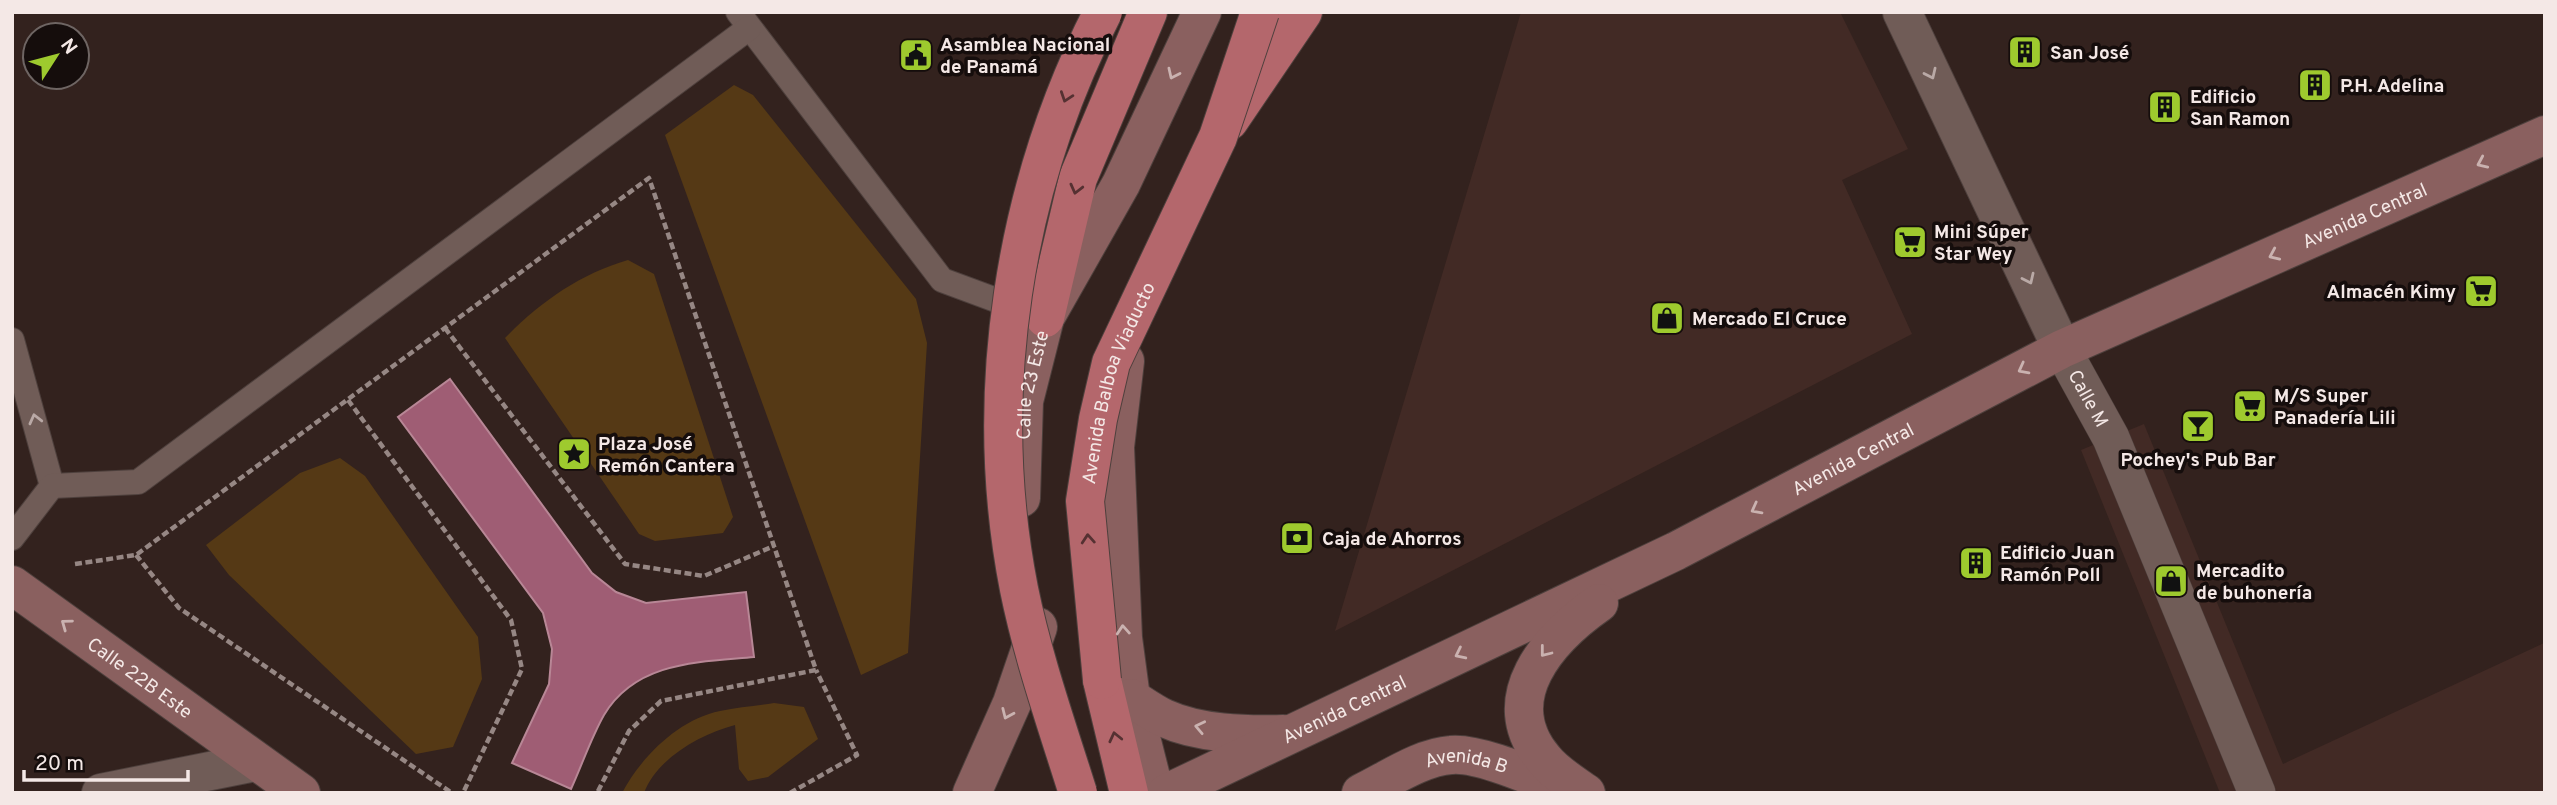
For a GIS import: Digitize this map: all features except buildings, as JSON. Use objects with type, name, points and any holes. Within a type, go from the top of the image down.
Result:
[{"type":"highway","points":[[1078,793],[1038,663],[1019,590],[1006,509],[1002,404],[1014,285],[1037,179],[1080,57],[1103,12]]},
{"type":"highway","points":[[1045,318],[1078,178],[1148,12]]},
{"type":"highway","name":"Avenida Balboa Viaducto","points":[[1129,793],[1102,680],[1085,501],[1098,419],[1111,363],[1280,13]]},
{"type":"main road","name":"Calle 23 Este","points":[[1068,793],[1052,724],[1021,506],[1024,401],[1045,318],[1121,184],[1202,12]]},
{"type":"main road","points":[[1155,793],[1131,698],[1117,538],[1115,447],[1127,348],[1154,256],[1192,166],[1280,13]]},
{"type":"main road","name":"Avenida Central","points":[[1167,793],[1676,551],[2062,349],[2545,135]]},
{"type":"main road","points":[[1586,793],[1545,760],[1532,743],[1524,703],[1529,680],[1537,663],[1564,630],[1676,551]]},
{"type":"main road","name":"Calle 22B Este","points":[[12,585],[300,793]]},
{"type":"main road","points":[[972,793],[1013,703],[1038,627]]},
{"type":"main road","points":[[1131,698],[1165,719],[1206,729],[1249,734],[1292,733]]},
{"type":"main road","name":"Avenida B","points":[[1361,793],[1419,765],[1450,755],[1476,758],[1575,793]]},
{"type":"street","name":"Calle M","points":[[1902,12],[2062,349],[2111,438],[2257,793]]},
{"type":"street","points":[[101,793],[255,762]]},
{"type":"lane","points":[[12,538],[52,486],[138,482],[743,20],[942,280],[1045,318]]},
{"type":"lane","points":[[12,341],[52,486]]},
{"type":"path","points":[[75,564],[136,555],[649,178],[816,670],[857,755],[790,793]]},
{"type":"path","points":[[445,328],[625,564],[704,576],[774,546]]},
{"type":"path","points":[[348,400],[511,620],[522,669],[463,793]]},
{"type":"path","points":[[136,555],[180,608],[452,793]]},
{"type":"path","points":[[597,793],[629,731],[662,701],[816,670]]},
{"type":"shaded area","name":"Mercado El Cruce","points":[[1521,12],[1840,12],[1908,149],[1842,180],[1912,334],[1335,631]]},
{"type":"shaded area","points":[[734,85],[753,95],[916,299],[927,343],[908,653],[861,675],[665,135]]},
{"type":"shaded area","points":[[628,260],[654,274],[733,517],[723,533],[655,541],[639,534],[505,338],[547,301],[577,281]]},
{"type":"shaded area","points":[[450,379],[592,573],[616,592],[646,603],[746,592],[754,657],[691,663],[651,674],[633,684],[617,697],[604,715],[571,789],[512,763],[549,684],[552,649],[543,613],[398,417]]},
{"type":"shaded area","points":[[2144,424],[2283,764],[2544,643],[2545,791],[2220,793],[2081,450]]},
{"type":"shaded area","points":[[340,458],[365,476],[478,637],[482,679],[453,747],[416,754],[229,575],[206,545],[300,473]]},
{"type":"shaded area","points":[[774,703],[804,707],[818,739],[768,777],[748,781],[739,769],[735,725],[682,749],[659,769],[644,793],[622,793],[651,753],[690,722],[720,711]]},
{"type":"place","name":"San José","points":[[2025,52]]},
{"type":"place","name":"Asamblea Nacional de Panamá","points":[[916,55]]},
{"type":"place","name":"P.H. Adelina","points":[[2315,85]]},
{"type":"place","name":"Edificio San Ramon","points":[[2165,107]]},
{"type":"place","name":"Mini Súper Star Wey","points":[[1910,242]]},
{"type":"place","name":"Almacén Kimy","points":[[2481,291]]},
{"type":"place","name":"Mercado El Cruce","points":[[1667,318]]},
{"type":"place","name":"M/S Super Panadería Lili","points":[[2250,406]]},
{"type":"place","name":"Pochey's Pub Bar","points":[[2198,426]]},
{"type":"place","name":"Plaza José Remón Cantera","points":[[574,454]]},
{"type":"place","name":"Caja de Ahorros","points":[[1297,538]]},
{"type":"place","name":"Edificio Juan Ramón Poll","points":[[1976,563]]},
{"type":"place","name":"Mercadito de buhonería","points":[[2171,581]]}]
